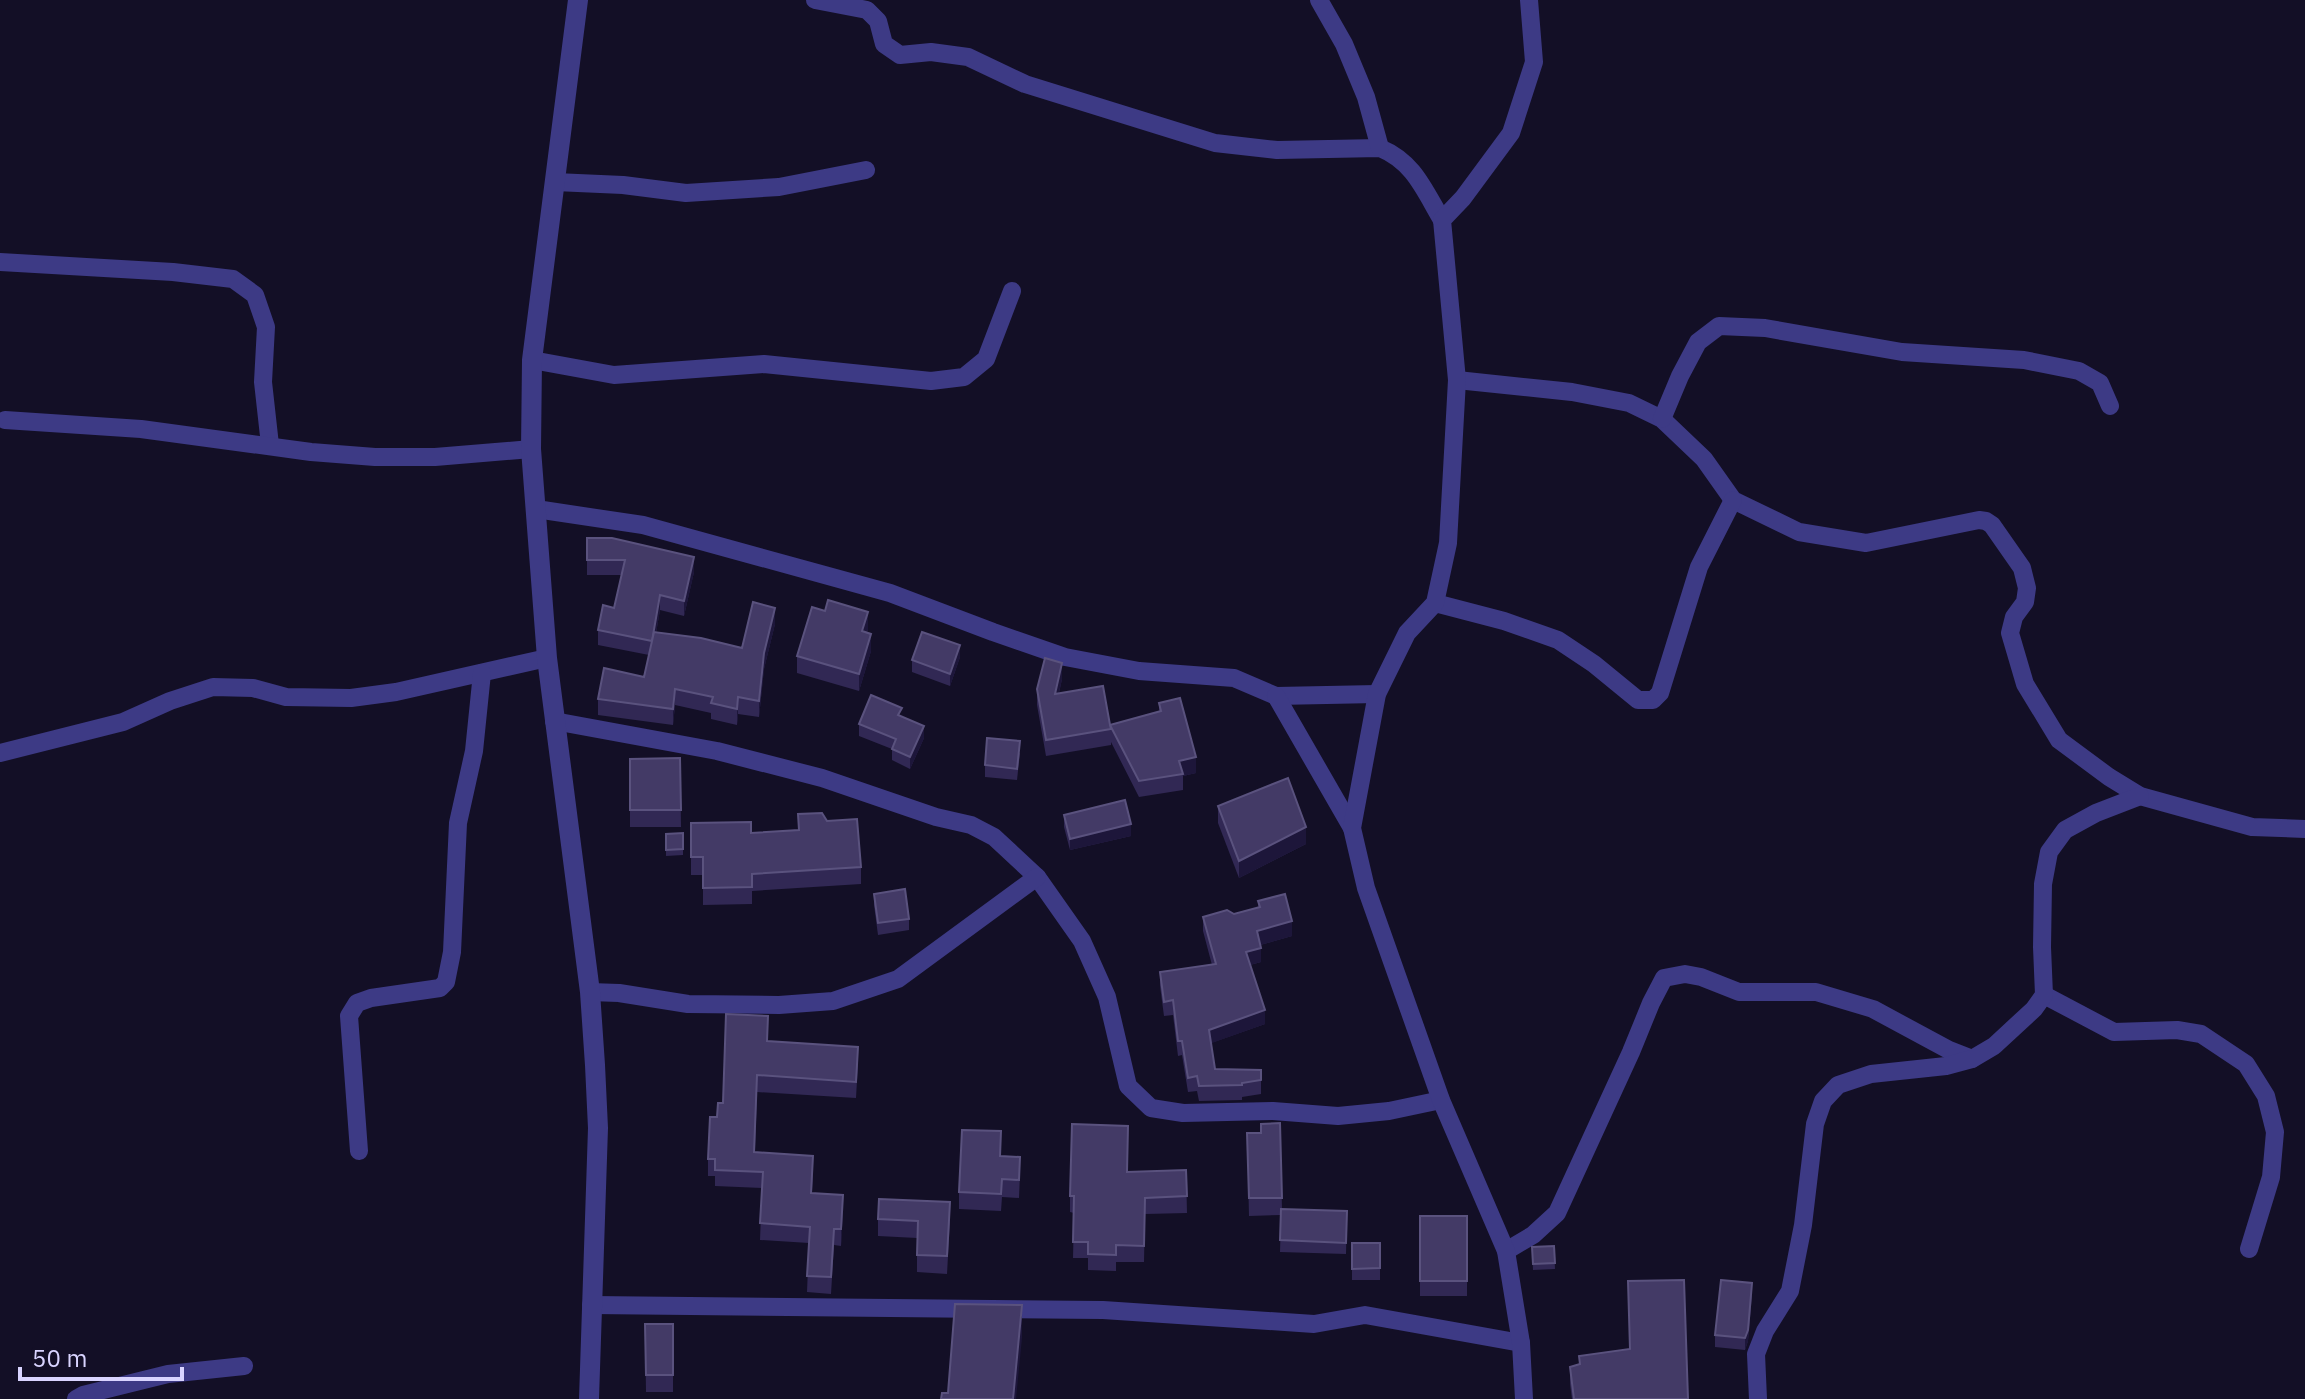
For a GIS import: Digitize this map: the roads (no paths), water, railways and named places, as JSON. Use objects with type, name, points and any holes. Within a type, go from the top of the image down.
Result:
[{"type":"street","points":[[578,0],[532,360],[531,449],[547,658],[590,992],[598,1128],[589,1399]]},
{"type":"street","points":[[815,0],[867,10],[878,21],[884,44],[900,55],[931,52],[968,57],[1025,84],[1215,143],[1277,150],[1380,148],[1395,154],[1408,165],[1442,220],[1457,380],[1448,543],[1435,603],[1407,633],[1377,694],[1352,828]]},
{"type":"street","points":[[1319,0],[1344,44],[1366,97],[1380,148]]},
{"type":"street","points":[[1442,220],[1463,198],[1511,133],[1534,62],[1529,0]]},
{"type":"street","points":[[555,182],[623,185],[686,193],[779,187],[866,170]]},
{"type":"street","points":[[0,262],[173,272],[233,279],[255,295],[266,327],[263,382],[270,445]]},
{"type":"street","points":[[532,360],[614,375],[764,364],[931,381],[964,377],[986,359],[1012,291]]},
{"type":"street","points":[[1662,419],[1698,342],[1719,326],[1765,328],[1902,352],[2024,360],[2079,371],[2100,383],[2110,406]]},
{"type":"street","points":[[1457,380],[1572,392],[1629,403],[1662,419],[1704,459],[1733,500],[1799,532],[1866,543],[1986,521],[2022,568],[2027,588],[2025,602],[2014,617],[2010,633],[2025,684],[2059,740],[2140,796],[2252,827],[2305,829]]},
{"type":"street","points":[[5,420],[141,429],[311,452],[375,457],[435,457],[531,449]]},
{"type":"street","points":[[1435,603],[1504,621],[1558,640],[1638,700],[1653,700],[1660,693],[1699,567],[1733,500]]},
{"type":"street","points":[[536,509],[643,525],[890,593],[1065,657],[1139,671],[1234,678],[1276,696],[1377,694]]},
{"type":"street","points":[[0,753],[123,722],[170,701],[213,687],[253,688],[286,697],[351,698],[396,692],[547,658]]},
{"type":"street","points":[[359,1151],[349,1016],[357,1003],[371,998],[440,988],[446,982],[452,952],[458,823],[474,751],[482,673]]},
{"type":"street","points":[[1276,696],[1352,828],[1366,888],[1441,1100],[1506,1251],[1521,1343],[1524,1399]]},
{"type":"street","points":[[554,721],[717,751],[822,778],[936,817],[971,825],[994,837],[1037,877],[1082,941],[1107,997],[1128,1086],[1151,1108],[1183,1113],[1273,1111],[1338,1116],[1389,1111],[1441,1100]]},
{"type":"street","points":[[1758,1399],[1756,1354],[1765,1331],[1790,1291],[1803,1225],[1815,1124],[1823,1101],[1838,1085],[1871,1074],[1946,1066],[1972,1059],[1994,1046],[2034,1009],[2044,995],[2043,884],[2049,852],[2065,830],[2096,813],[2140,796]]},
{"type":"street","points":[[590,992],[619,993],[688,1004],[779,1005],[833,1001],[898,979],[1037,877]]},
{"type":"street","points":[[1506,1251],[1533,1235],[1557,1213],[1664,978],[1685,974],[1739,992],[1816,992],[1873,1009],[1972,1059]]},
{"type":"street","points":[[2044,995],[2114,1032],[2177,1030],[2201,1034],[2246,1064],[2266,1096],[2275,1132],[2271,1177],[2249,1249]]},
{"type":"street","points":[[591,1305],[1103,1310],[1314,1324],[1365,1315],[1521,1343]]},
{"type":"street","points":[[76,1399],[168,1374],[244,1366]]}]
